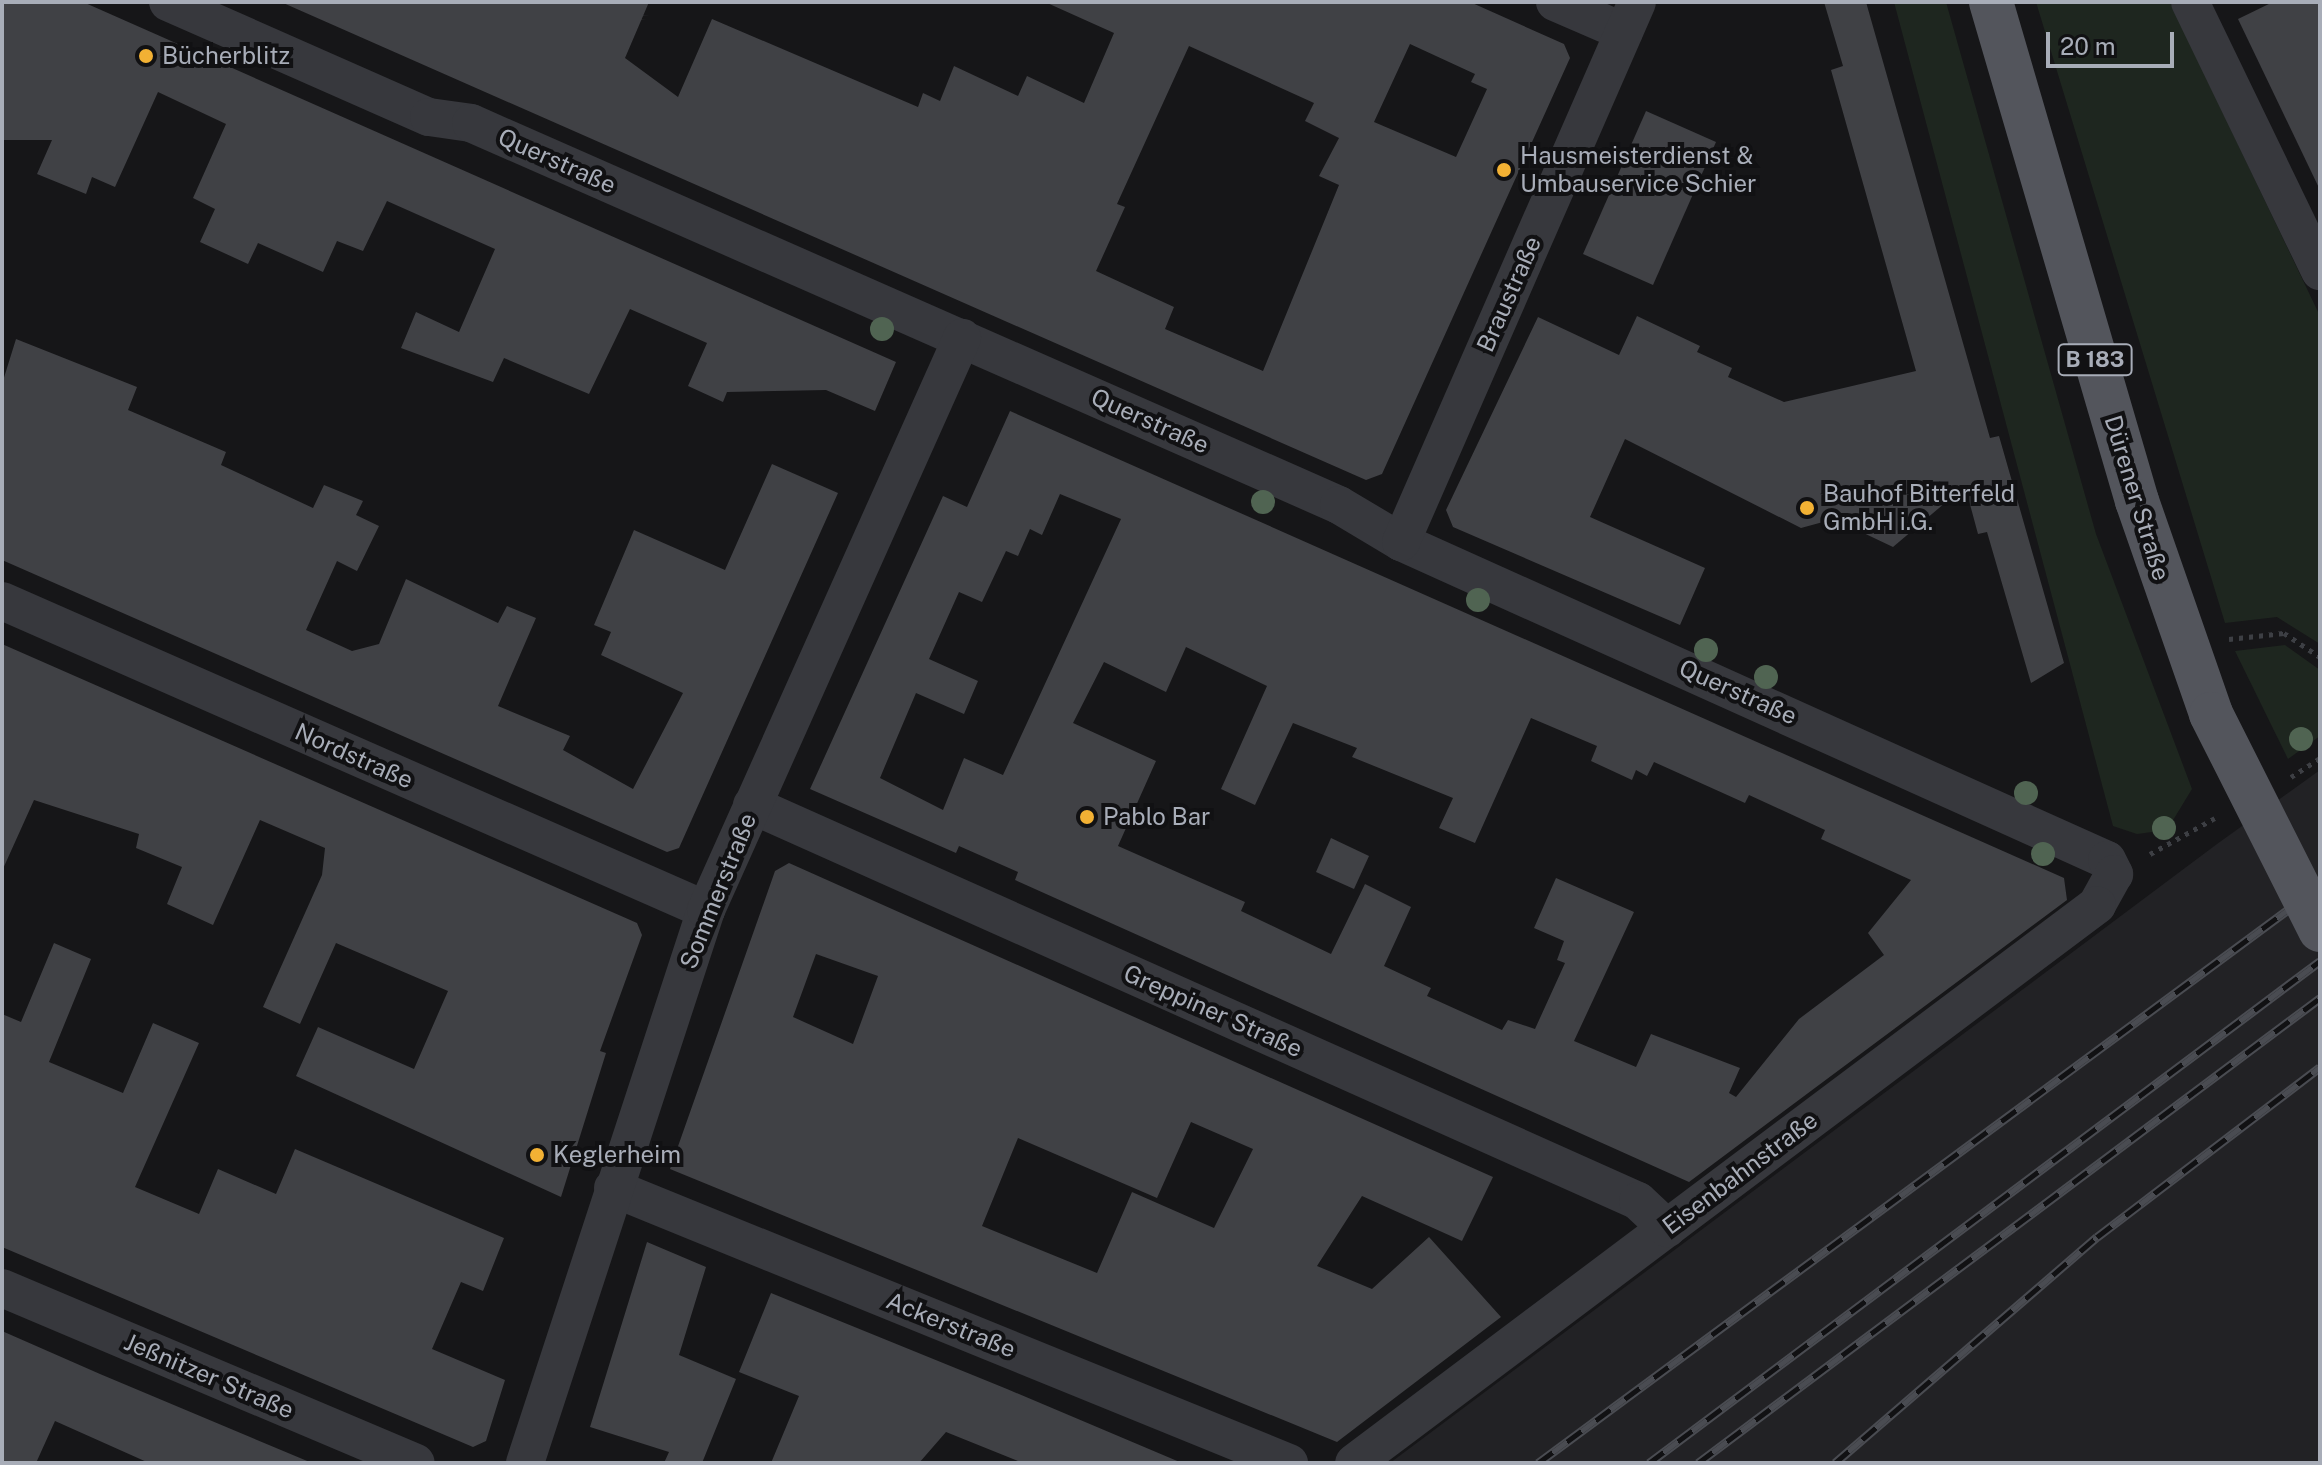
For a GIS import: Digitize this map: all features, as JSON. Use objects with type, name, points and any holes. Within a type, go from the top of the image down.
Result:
[{"type":"main road","name":"Dürener Straße","points":[[1991,2],[2137,501],[2211,714],[2320,930]]},
{"type":"street","name":"Querstraße","points":[[168,2],[429,117],[471,123],[1339,505],[1401,542],[2095,849],[2114,874]]},
{"type":"street","points":[[1555,2],[1630,17]]},
{"type":"street","points":[[2190,2],[2320,271]]},
{"type":"street","name":"Braustraße","points":[[1401,542],[1630,17]]},
{"type":"street","name":"Sommerstraße","points":[[525,1463],[706,910],[962,338]]},
{"type":"street","name":"Nordstraße","points":[[2,601],[706,910]]},
{"type":"street","name":"Greppiner Straße","points":[[752,805],[1638,1201],[1667,1228]]},
{"type":"street","name":"Eisenbahnstraße","points":[[1354,1463],[2097,905],[2114,874]]},
{"type":"street","name":"Ackerstraße","points":[[613,1188],[1289,1463]]},
{"type":"street","name":"Jeßnitzer Straße","points":[[2,1288],[416,1463]]},
{"type":"path","points":[[2230,639],[2284,633],[2320,657]]},
{"type":"shaded area","points":[[1894,2],[1946,2],[2096,534],[2192,789],[2167,830],[2137,834],[2113,826]]},
{"type":"shaded area","points":[[2036,2],[2170,2],[2320,316],[2320,644],[2277,617],[2225,623]]},
{"type":"shaded area","points":[[2285,645],[2320,670],[2320,736],[2288,759],[2235,651]]},
{"type":"shaded area","points":[[2320,770],[2320,1463],[1390,1463],[2217,844]]},
{"type":"building","points":[[2,2],[83,2],[896,362],[875,411],[826,390],[727,392],[723,402],[688,386],[707,343],[630,309],[589,394],[504,358],[493,382],[401,348],[416,312],[459,332],[495,249],[387,201],[363,251],[337,241],[323,272],[258,243],[248,264],[200,242],[215,209],[193,198],[226,124],[158,92],[115,187],[92,177],[86,194],[37,174],[52,140],[2,140]]},
{"type":"building","points":[[281,2],[649,2],[625,58],[678,97],[712,19],[918,107],[923,93],[940,101],[954,66],[1018,96],[1027,76],[1084,103],[1114,33],[1045,2],[1470,2],[1564,44],[1570,58],[1382,474],[1366,480]],"holes":[[[1410,44],[1475,74],[1471,82],[1487,89],[1456,157],[1374,122]],[[1189,46],[1314,103],[1305,121],[1339,138],[1319,176],[1339,185],[1263,371],[1165,329],[1174,307],[1096,271],[1125,207],[1117,204]]]},
{"type":"building","points":[[1824,2],[1866,2],[1990,438],[1999,436],[2064,663],[2031,683],[1987,532],[1978,534],[1965,486],[1893,547],[1834,519],[1801,528],[1625,439],[1590,517],[1705,568],[1680,625],[1453,527],[1446,510],[1538,317],[1619,355],[1637,316],[1700,346],[1697,352],[1732,368],[1728,377],[1784,402],[1916,371],[1831,70],[1843,66]]},
{"type":"building","points":[[2273,2],[2320,2],[2320,190],[2238,19]]},
{"type":"building","points":[[1646,111],[1716,142],[1653,285],[1583,254]]},
{"type":"building","points":[[16,339],[137,387],[128,410],[226,452],[221,465],[313,508],[324,485],[363,501],[356,515],[379,526],[357,571],[337,561],[306,630],[352,651],[379,644],[406,579],[498,623],[507,606],[536,618],[498,706],[570,736],[563,750],[633,789],[683,693],[601,655],[611,632],[594,625],[634,530],[725,570],[772,464],[838,493],[679,848],[667,852],[2,560],[2,384]]},
{"type":"building","points":[[1010,411],[2064,878],[2067,900],[1689,1182],[1015,880],[1018,872],[959,846],[956,853],[810,789],[943,496],[967,507]],"holes":[[[1060,494],[1121,519],[1003,775],[964,758],[943,810],[880,778],[916,693],[964,714],[978,681],[929,659],[959,592],[982,602],[1006,551],[1018,556],[1030,529],[1042,535]],[[1186,647],[1267,686],[1221,789],[1255,805],[1293,723],[1357,748],[1352,757],[1453,798],[1439,828],[1475,843],[1531,718],[1597,746],[1591,761],[1632,780],[1636,770],[1647,776],[1654,762],[1745,803],[1749,795],[1825,830],[1821,839],[1911,880],[1868,933],[1884,955],[1799,1019],[1736,1097],[1729,1093],[1740,1068],[1651,1034],[1636,1067],[1574,1041],[1634,912],[1556,878],[1534,928],[1564,941],[1557,960],[1565,963],[1535,1029],[1508,1020],[1502,1030],[1427,996],[1431,988],[1384,966],[1411,907],[1365,884],[1331,954],[1241,911],[1245,902],[1118,846],[1156,761],[1073,723],[1104,662],[1166,692]]]},
{"type":"building","points":[[2,644],[637,923],[642,935],[600,1051],[606,1053],[561,1197],[296,1076],[318,1027],[414,1069],[448,991],[336,943],[300,1024],[263,1007],[322,875],[325,848],[260,820],[213,925],[167,904],[182,867],[136,848],[139,834],[34,800],[2,871]]},
{"type":"building","points":[[1331,838],[1369,856],[1354,889],[1316,872]]},
{"type":"building","points":[[789,863],[1493,1177],[1462,1241],[1362,1196],[1317,1266],[1372,1289],[1429,1237],[1501,1317],[1337,1442],[670,1169],[775,871]],"holes":[[[816,954],[878,976],[853,1044],[793,1017]],[[1191,1122],[1253,1149],[1214,1228],[1132,1192],[1097,1273],[982,1226],[1018,1138],[1157,1198]]]},
{"type":"building","points":[[54,943],[91,959],[49,1062],[123,1093],[153,1023],[199,1043],[135,1187],[199,1214],[218,1169],[276,1194],[295,1149],[504,1238],[483,1291],[461,1282],[432,1349],[505,1380],[486,1441],[473,1447],[2,1247],[2,1014],[21,1022]]},
{"type":"building","points":[[647,1242],[706,1267],[679,1355],[736,1379],[702,1463],[664,1463],[669,1452],[590,1427]]},
{"type":"building","points":[[771,1293],[1182,1463],[1023,1463],[946,1432],[919,1463],[771,1463],[799,1396],[739,1372]]},
{"type":"building","points":[[2,1331],[312,1463],[149,1463],[55,1421],[36,1463],[2,1463]]},
{"type":"railway","points":[[1538,1463],[2320,886]]},
{"type":"railway","points":[[1649,1463],[2320,961]]},
{"type":"railway","points":[[1698,1463],[2320,998]]},
{"type":"railway","points":[[1835,1463],[2097,1237],[2320,1067]]},
{"type":"place","name":"Bücherblitz","points":[[146,56]]},
{"type":"place","name":"Hausmeisterdienst & Umbauservice Schier","points":[[1504,170]]},
{"type":"place","name":"Bauhof Bitterfeld GmbH i.G.","points":[[1807,508]]},
{"type":"place","name":"Pablo Bar","points":[[1087,817]]},
{"type":"place","name":"Keglerheim","points":[[537,1155]]}]
